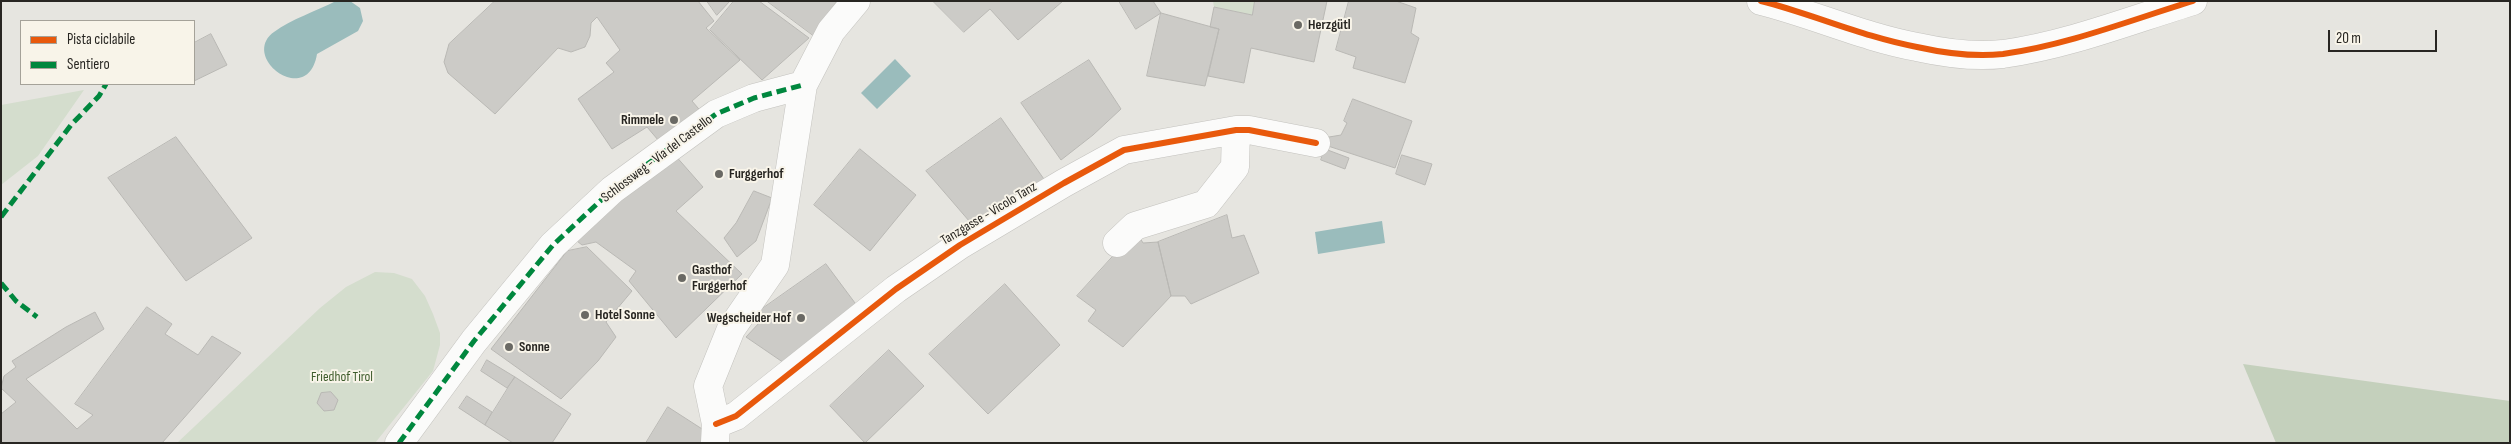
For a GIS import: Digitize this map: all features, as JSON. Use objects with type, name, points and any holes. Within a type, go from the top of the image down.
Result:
[{"type":"street","points":[[803,85],[831,31],[856,1]]},
{"type":"street","points":[[1760,1],[1798,10],[1880,38],[1916,47],[1957,53],[1993,54],[2049,45],[2193,1]]},
{"type":"street","name":"Tanzgasse - Vicolo Tanz","points":[[715,433],[708,386],[731,329],[775,265],[803,85]]},
{"type":"street","name":"Schlossweg - Via del Castello","points":[[399,443],[474,342],[553,245],[612,190],[716,114],[754,98],[803,85]]},
{"type":"street","points":[[1117,242],[1135,226],[1206,204],[1235,167],[1236,130]]},
{"type":"street","name":"Tanzgasse - Vicolo Tanz","points":[[715,433],[896,289],[960,246],[1073,178],[1124,150],[1236,130],[1249,130],[1316,143]]},
{"type":"green space","points":[[1213,1],[1255,1],[1252,15],[1214,7]]},
{"type":"green space","points":[[84,90],[38,156],[1,185],[1,105]]},
{"type":"green space","name":"Friedhof Tirol","points":[[375,272],[394,273],[412,279],[425,296],[433,314],[440,333],[440,345],[433,371],[375,443],[177,443],[320,308],[346,287]]},
{"type":"green space","points":[[2243,364],[2510,401],[2510,443],[2276,443]]},
{"type":"water","points":[[336,1],[350,1],[360,8],[363,21],[358,31],[317,54],[311,70],[302,77],[290,78],[279,73],[270,64],[265,54],[265,42],[281,27]]},
{"type":"water","points":[[895,59],[911,76],[877,109],[861,93]]},
{"type":"water","points":[[1382,221],[1385,243],[1318,254],[1315,232]]},
{"type":"building","points":[[495,1],[698,1],[714,21],[706,28],[740,60],[692,101],[704,115],[664,147],[647,127],[612,149],[578,99],[614,72],[606,63],[620,50],[597,17],[591,23],[590,36],[585,47],[571,52],[558,48],[495,114],[448,73],[444,62],[449,44]]},
{"type":"building","points":[[707,1],[730,1],[717,15]]},
{"type":"building","points":[[734,1],[759,1],[809,38],[762,80],[710,30]]},
{"type":"building","points":[[767,1],[837,1],[813,35]]},
{"type":"building","points":[[933,1],[1063,1],[1018,40],[990,9],[964,32]]},
{"type":"building","points":[[1119,1],[1153,1],[1161,13],[1136,29]]},
{"type":"building","points":[[1255,1],[1327,1],[1314,62],[1251,48],[1244,83],[1208,76],[1219,29],[1210,27],[1214,7],[1252,15]]},
{"type":"building","points":[[1349,1],[1396,1],[1416,8],[1411,33],[1419,38],[1405,83],[1353,68],[1356,57],[1336,50]]},
{"type":"building","points":[[1161,13],[1219,29],[1205,86],[1147,76]]},
{"type":"building","points":[[211,34],[227,65],[195,81],[195,42]]},
{"type":"building","points":[[1089,60],[1121,109],[1093,135],[1061,160],[1021,103]]},
{"type":"building","points":[[1353,99],[1412,121],[1395,168],[1328,146],[1323,138],[1341,135],[1347,123],[1344,121]]},
{"type":"building","points":[[1001,118],[1046,182],[976,229],[926,171]]},
{"type":"building","points":[[176,137],[252,238],[186,281],[108,178]]},
{"type":"building","points":[[860,149],[916,195],[870,251],[814,205]]},
{"type":"building","points":[[1325,149],[1349,158],[1345,169],[1321,160]]},
{"type":"building","points":[[674,154],[703,187],[676,211],[742,274],[676,338],[629,281],[636,271],[596,242],[582,245],[577,241],[612,206]]},
{"type":"building","points":[[1402,155],[1432,164],[1425,185],[1396,174]]},
{"type":"building","points":[[754,191],[772,198],[756,241],[737,257],[724,238],[736,223]]},
{"type":"building","points":[[1227,215],[1232,238],[1244,235],[1259,273],[1191,304],[1185,296],[1171,296],[1158,242]]},
{"type":"building","points":[[1136,231],[1143,243],[1158,242],[1171,296],[1123,347],[1088,321],[1096,310],[1077,296]]},
{"type":"building","points":[[587,247],[632,291],[606,322],[616,337],[598,361],[561,399],[491,349],[567,251]]},
{"type":"building","name":"Wegscheider Hof","points":[[826,264],[858,307],[787,365],[746,337],[760,322],[755,314]]},
{"type":"building","points":[[1005,284],[1060,345],[988,414],[929,354]]},
{"type":"building","points":[[147,307],[172,324],[165,334],[198,355],[212,336],[241,353],[162,443],[1,443],[1,414],[16,402],[1,388],[4,376],[16,367],[12,361],[66,327],[95,312],[104,329],[26,379],[77,429],[93,415],[75,404]]},
{"type":"building","points":[[889,350],[924,386],[865,443],[830,406]]},
{"type":"building","points":[[487,360],[515,377],[507,388],[481,371]]},
{"type":"building","points":[[515,377],[571,414],[552,443],[513,443],[485,425]]},
{"type":"building","points":[[331,392],[338,400],[334,410],[324,411],[317,403],[321,393]]},
{"type":"building","points":[[467,396],[492,412],[485,425],[459,408]]},
{"type":"building","points":[[668,407],[713,436],[709,443],[646,443]]},
{"type":"marked path","points":[[1,217],[71,125],[99,96],[105,85]]},
{"type":"marked path","points":[[399,443],[474,341],[553,245],[612,190],[716,114],[754,98],[803,85]]},
{"type":"marked path","points":[[1,283],[16,301],[37,317]]},
{"type":"cycle path","points":[[1761,1],[1897,43],[1949,53],[1971,55],[2003,54],[2051,45],[2193,1]]},
{"type":"cycle path","points":[[716,424],[736,416],[896,289],[960,245],[1064,183],[1124,150],[1236,130],[1249,130],[1316,143]]},
{"type":"place","name":"Herzgütl","points":[[1298,25]]},
{"type":"place","name":"Rimmele","points":[[674,120]]},
{"type":"place","name":"Furggerhof","points":[[719,174]]},
{"type":"place","name":"Gasthof Furggerhof","points":[[682,278]]},
{"type":"place","name":"Hotel Sonne","points":[[585,315]]},
{"type":"place","name":"Wegscheider Hof","points":[[801,318]]},
{"type":"place","name":"Sonne","points":[[509,347]]}]
